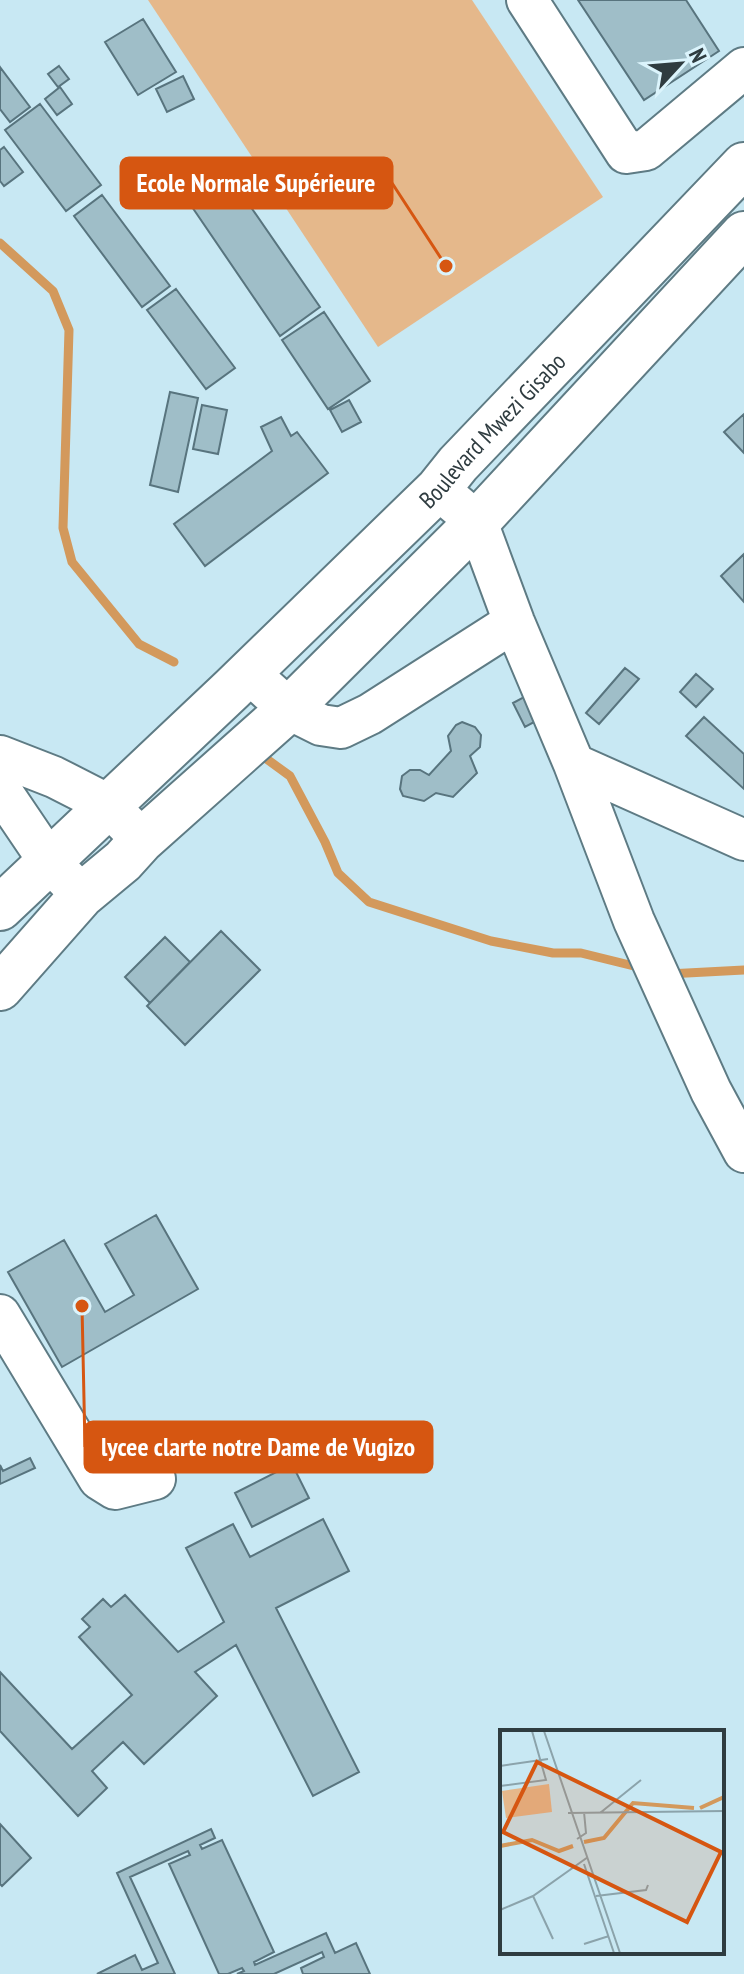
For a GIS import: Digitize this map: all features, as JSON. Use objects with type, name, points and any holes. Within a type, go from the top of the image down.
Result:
[{"type":"main road","name":"Boulevard Mwezi Gisabo","points":[[107,804],[240,681],[438,489],[458,464],[744,165]]},
{"type":"main road","points":[[0,988],[82,895],[274,721],[477,522],[744,234]]},
{"type":"main road","points":[[0,908],[107,804]]},
{"type":"street","points":[[527,0],[626,153],[646,150],[744,68]]},
{"type":"street","points":[[438,489],[477,522],[634,921],[711,1091],[744,1152]]},
{"type":"street","points":[[240,681],[274,721],[330,727],[351,724],[514,622]]},
{"type":"street","points":[[0,756],[54,777],[107,804],[142,840]]},
{"type":"street","points":[[574,764],[744,840]]},
{"type":"street","points":[[0,789],[48,860],[82,895]]},
{"type":"street","points":[[0,1315],[99,1479],[115,1489],[155,1479]]},
{"type":"shaded area","points":[[148,0],[472,0],[603,197],[378,347]]},
{"type":"building","points":[[578,0],[686,0],[719,51],[644,100]]},
{"type":"building","points":[[143,19],[176,72],[138,95],[105,42]]},
{"type":"building","points":[[59,66],[69,79],[58,87],[48,74]]},
{"type":"building","points":[[0,67],[30,107],[10,122],[0,109]]},
{"type":"building","points":[[183,76],[194,99],[167,112],[156,89]]},
{"type":"building","points":[[60,87],[72,104],[57,115],[45,99]]},
{"type":"building","points":[[40,104],[101,185],[66,211],[5,130]]},
{"type":"building","points":[[4,147],[23,172],[4,186],[0,181],[0,150]]},
{"type":"building","points":[[228,174],[320,307],[280,336],[188,201]]},
{"type":"building","points":[[102,195],[170,286],[142,307],[74,216]]},
{"type":"building","points":[[176,289],[235,368],[206,389],[147,310]]},
{"type":"building","points":[[324,312],[370,381],[328,409],[282,340]]},
{"type":"building","points":[[170,392],[198,398],[178,492],[150,485]]},
{"type":"building","points":[[349,400],[361,422],[342,432],[330,410]]},
{"type":"building","points":[[202,405],[227,410],[218,454],[193,449]]},
{"type":"building","points":[[744,414],[744,453],[724,432]]},
{"type":"building","points":[[281,417],[291,436],[297,432],[328,473],[205,566],[174,524],[272,451],[261,427]]},
{"type":"building","points":[[744,554],[744,602],[721,576]]},
{"type":"building","points":[[625,668],[639,679],[599,724],[586,713]]},
{"type":"building","points":[[696,674],[713,689],[696,707],[680,692]]},
{"type":"building","points":[[524,697],[536,721],[525,727],[513,703]]},
{"type":"building","points":[[704,717],[744,754],[744,789],[686,736]]},
{"type":"building","points":[[462,722],[475,727],[481,735],[480,747],[470,756],[477,773],[453,797],[436,793],[424,801],[403,796],[400,789],[402,776],[410,770],[420,770],[429,775],[451,751],[448,736]]},
{"type":"building","points":[[221,931],[260,970],[185,1045],[147,1006]]},
{"type":"building","points":[[165,937],[190,962],[150,1003],[125,977]]},
{"type":"building","points":[[156,1215],[198,1289],[62,1367],[8,1272],[64,1240],[105,1312],[134,1295],[105,1244]]},
{"type":"building","points":[[30,1458],[35,1468],[0,1484],[0,1465],[3,1471]]},
{"type":"building","points":[[292,1464],[309,1498],[252,1527],[235,1493]]},
{"type":"building","points":[[323,1519],[349,1571],[276,1608],[359,1772],[313,1796],[236,1645],[195,1672],[217,1696],[144,1764],[123,1742],[92,1771],[107,1788],[78,1816],[0,1731],[0,1672],[72,1749],[132,1695],[79,1637],[90,1627],[82,1619],[103,1599],[111,1607],[125,1595],[178,1652],[224,1622],[186,1548],[233,1524],[250,1557]]},
{"type":"building","points":[[0,1824],[31,1858],[2,1886],[0,1884]]},
{"type":"building","points":[[211,1829],[215,1838],[200,1845],[202,1849],[222,1840],[274,1952],[254,1962],[255,1965],[326,1933],[335,1953],[356,1943],[370,1974],[303,1974],[301,1968],[324,1957],[322,1952],[274,1974],[237,1974],[244,1971],[242,1968],[219,1974],[169,1864],[190,1855],[188,1851],[130,1877],[175,1974],[97,1974],[135,1955],[142,1970],[158,1963],[117,1873]]},
{"type":"waterway","points":[[0,243],[53,291],[69,330],[63,528],[72,562],[139,644],[174,662]]},
{"type":"waterway","points":[[257,752],[290,776],[338,873],[369,902],[491,941],[553,953],[581,953],[642,968]]},
{"type":"waterway","points":[[668,974],[744,970]]},
{"type":"place","name":"Ecole Normale Supérieure","points":[[446,266]]},
{"type":"place","name":"lycee clarte notre Dame de Vugizo","points":[[82,1306]]}]
